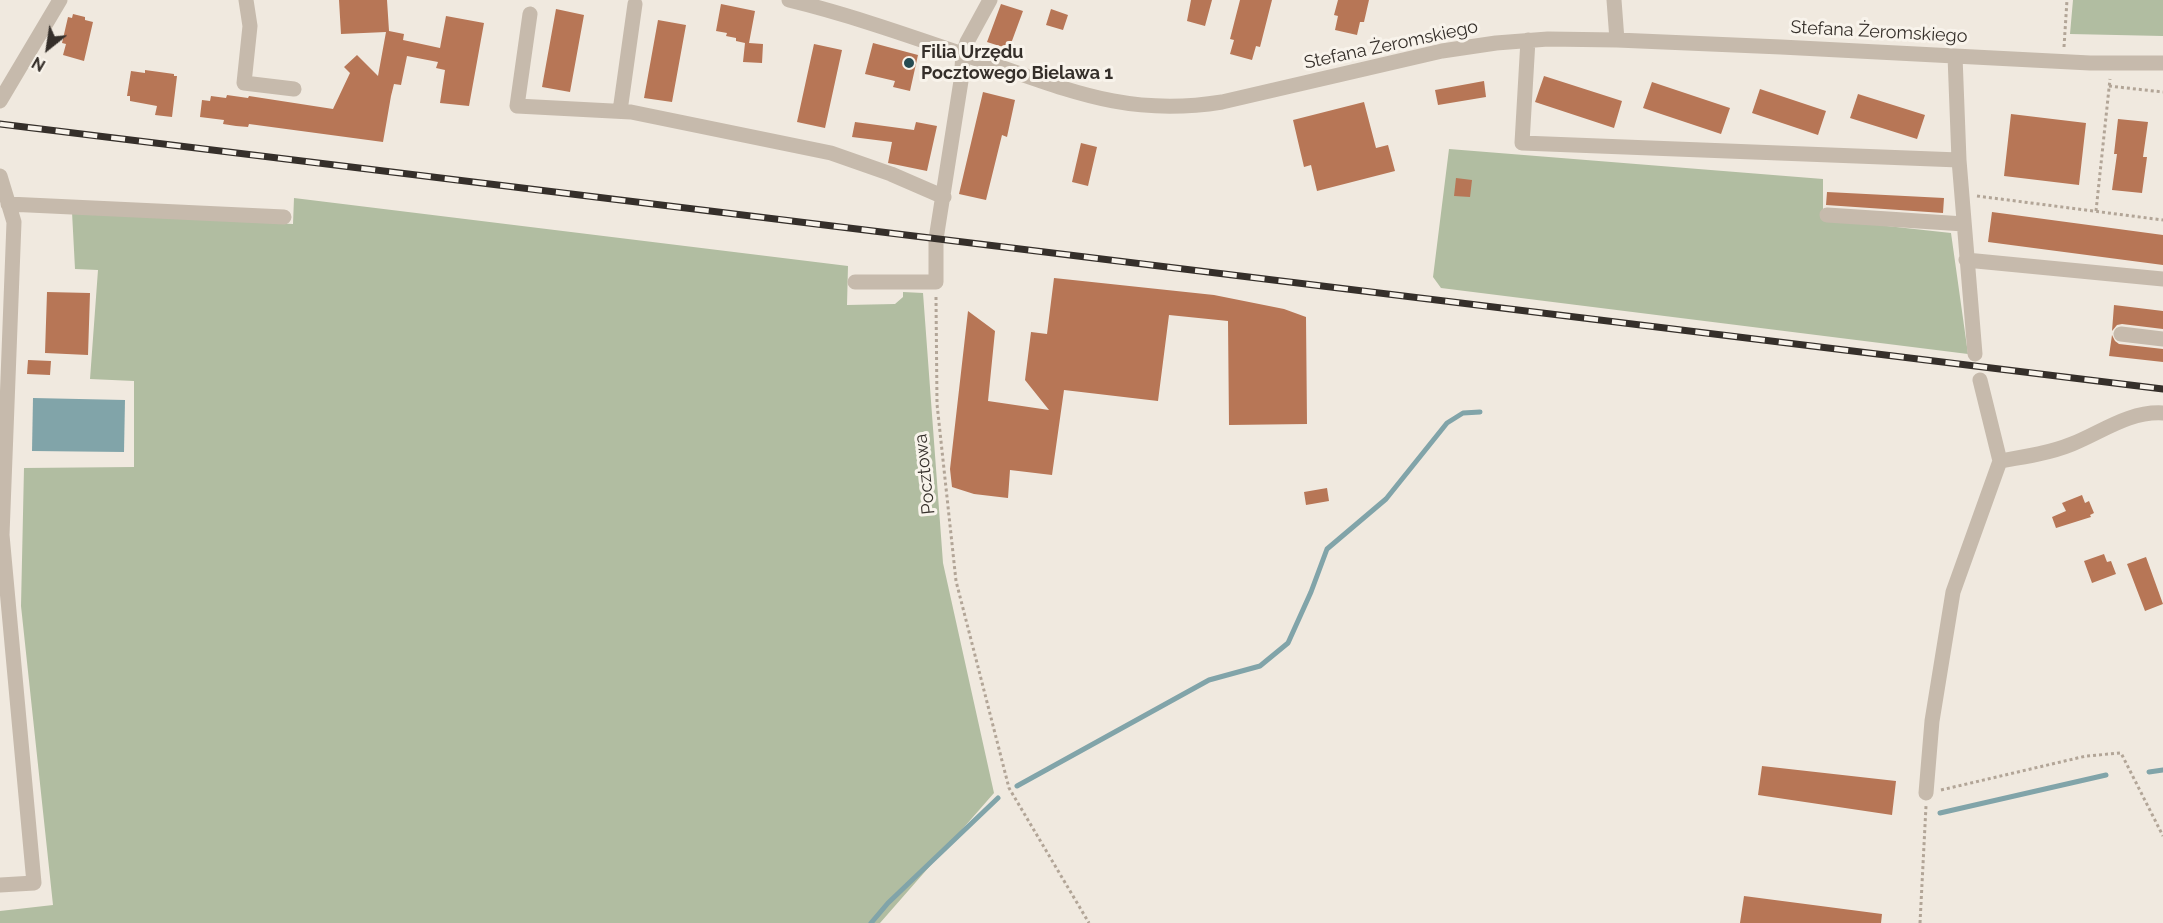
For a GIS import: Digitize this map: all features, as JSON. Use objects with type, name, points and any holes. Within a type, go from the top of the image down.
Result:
[{"type":"street","points":[[0,101],[60,0]]},
{"type":"street","points":[[246,0],[250,26],[244,83],[294,89]]},
{"type":"street","name":"Stefana Żeromskiego","points":[[789,0],[1091,97],[1131,105],[1175,107],[1231,100],[1442,51],[1528,40],[1617,40],[2090,63],[2163,63]]},
{"type":"street","points":[[855,282],[936,282],[936,239],[944,197],[963,54],[990,0]]},
{"type":"street","points":[[1614,0],[1617,40]]},
{"type":"street","points":[[620,111],[635,4]]},
{"type":"street","points":[[530,14],[517,106],[620,111],[831,153],[891,174],[944,197]]},
{"type":"street","points":[[1528,40],[1522,143],[1959,160]]},
{"type":"street","points":[[1955,56],[1961,194],[1975,354]]},
{"type":"street","points":[[0,176],[14,222],[1,535],[34,883],[0,885]]},
{"type":"street","points":[[8,204],[284,217]]},
{"type":"street","points":[[1827,215],[1964,225]]},
{"type":"street","points":[[1966,260],[2163,279]]},
{"type":"street","points":[[2121,334],[2163,339]]},
{"type":"street","points":[[1926,793],[1932,721],[1953,592],[2000,461],[1980,380]]},
{"type":"street","points":[[2000,461],[2062,448],[2135,416],[2163,412]]},
{"type":"path","points":[[2064,49],[2067,0]]},
{"type":"path","points":[[2096,211],[2111,73]]},
{"type":"path","points":[[2109,86],[2163,92]]},
{"type":"path","points":[[1961,194],[2163,220]]},
{"type":"path","name":"Pocztowa","points":[[936,282],[937,404],[956,580],[1009,788],[1089,923]]},
{"type":"path","points":[[1920,923],[1926,793],[2086,756],[2121,753],[2163,836]]},
{"type":"green space","points":[[2073,0],[2163,0],[2163,36],[2070,34]]},
{"type":"green space","points":[[1449,149],[1823,179],[1823,219],[1951,233],[1968,354],[1441,288],[1433,277]]},
{"type":"green space","points":[[294,198],[848,266],[847,305],[895,304],[903,297],[903,292],[923,293],[943,563],[994,793],[880,923],[0,923],[0,911],[53,905],[21,606],[24,468],[134,467],[134,381],[90,379],[98,270],[75,269],[72,212],[293,224]]},
{"type":"water","points":[[33,398],[125,400],[124,452],[32,451]]},
{"type":"building","points":[[339,0],[387,0],[389,31],[404,34],[403,40],[440,48],[446,16],[484,23],[469,106],[440,103],[445,70],[436,68],[438,62],[407,56],[401,85],[394,84],[383,142],[249,124],[248,127],[236,126],[223,124],[224,120],[200,117],[202,100],[210,101],[211,96],[226,98],[227,95],[248,98],[249,96],[333,109],[350,73],[344,67],[357,55],[378,76],[386,32],[341,34]]},
{"type":"building","points":[[1191,0],[1212,0],[1205,26],[1187,21]]},
{"type":"building","points":[[1240,0],[1272,0],[1260,47],[1256,46],[1252,60],[1230,54],[1234,40],[1230,39]]},
{"type":"building","points":[[1338,0],[1369,0],[1364,22],[1360,22],[1357,35],[1335,30],[1338,16],[1334,15]]},
{"type":"building","points":[[721,4],[755,11],[749,43],[763,44],[762,63],[743,62],[745,43],[726,36],[727,33],[716,31]]},
{"type":"building","points":[[1001,4],[1023,11],[1009,49],[987,42]]},
{"type":"building","points":[[556,9],[584,15],[570,92],[542,87]]},
{"type":"building","points":[[1051,9],[1068,15],[1063,30],[1046,25]]},
{"type":"building","points":[[73,14],[93,22],[84,61],[63,55],[66,44],[62,43],[68,17],[72,18]]},
{"type":"building","points":[[658,20],[686,25],[672,102],[644,98]]},
{"type":"building","points":[[873,43],[918,55],[910,91],[893,87],[895,81],[865,74]]},
{"type":"building","points":[[814,44],[842,50],[825,128],[797,122]]},
{"type":"building","points":[[145,70],[177,76],[172,117],[155,115],[157,106],[130,101],[130,96],[127,96],[131,71],[145,73]]},
{"type":"building","points":[[1544,76],[1622,101],[1614,128],[1535,102]]},
{"type":"building","points":[[1484,81],[1486,97],[1438,105],[1435,90]]},
{"type":"building","points":[[1652,82],[1730,108],[1721,134],[1643,108]]},
{"type":"building","points":[[1760,89],[1826,111],[1818,135],[1752,113]]},
{"type":"building","points":[[983,92],[1015,100],[1007,137],[1002,135],[986,200],[959,194]]},
{"type":"building","points":[[1858,94],[1925,115],[1917,139],[1850,118]]},
{"type":"building","points":[[1364,102],[1376,148],[1388,145],[1395,171],[1317,191],[1311,165],[1304,167],[1293,120]]},
{"type":"building","points":[[2011,114],[2086,123],[2079,185],[2004,176]]},
{"type":"building","points":[[2118,119],[2148,122],[2143,157],[2147,157],[2142,193],[2112,190],[2117,154],[2114,154]]},
{"type":"building","points":[[855,122],[914,130],[916,122],[937,126],[927,171],[888,163],[892,142],[852,137]]},
{"type":"building","points":[[1081,143],[1097,147],[1088,186],[1072,182]]},
{"type":"building","points":[[1456,178],[1472,180],[1470,197],[1454,196]]},
{"type":"building","points":[[1827,192],[1944,198],[1943,213],[1826,205]]},
{"type":"building","points":[[1992,212],[2163,235],[2163,265],[1988,242]]},
{"type":"building","points":[[1054,278],[1214,295],[1284,309],[1306,317],[1307,424],[1229,425],[1228,321],[1169,315],[1158,401],[1064,390],[1052,475],[1010,470],[1008,498],[974,494],[952,487],[950,469],[968,311],[995,331],[988,401],[1049,410],[1025,380],[1031,332],[1047,334]]},
{"type":"building","points":[[47,292],[90,293],[88,355],[45,353]]},
{"type":"building","points":[[2114,305],[2163,311],[2163,329],[2122,324],[2117,325],[2112,331]]},
{"type":"building","points":[[2112,335],[2119,344],[2163,349],[2163,362],[2109,356]]},
{"type":"building","points":[[28,360],[51,361],[50,375],[27,374]]},
{"type":"building","points":[[1327,488],[1329,501],[1306,505],[1304,492]]},
{"type":"building","points":[[2082,495],[2085,503],[2089,501],[2094,513],[2090,515],[2091,517],[2056,528],[2052,517],[2066,511],[2062,503]]},
{"type":"building","points":[[2104,554],[2107,562],[2111,561],[2116,574],[2092,583],[2084,561]]},
{"type":"building","points":[[2146,557],[2163,604],[2145,611],[2127,564]]},
{"type":"building","points":[[1762,766],[1896,781],[1892,815],[1758,795]]},
{"type":"building","points":[[1744,896],[1882,914],[1881,923],[1740,923]]},
{"type":"waterway","points":[[1017,786],[1209,680],[1260,666],[1288,643],[1327,549],[1386,499],[1447,423],[1463,413],[1480,412]]},
{"type":"waterway","points":[[2149,772],[2163,770]]},
{"type":"waterway","points":[[1940,813],[2106,775]]},
{"type":"waterway","points":[[871,923],[888,903],[998,798]]},
{"type":"railway","points":[[0,124],[2163,389]]},
{"type":"place","name":"Filia Urzędu Pocztowego Bielawa 1","points":[[909,63]]}]
